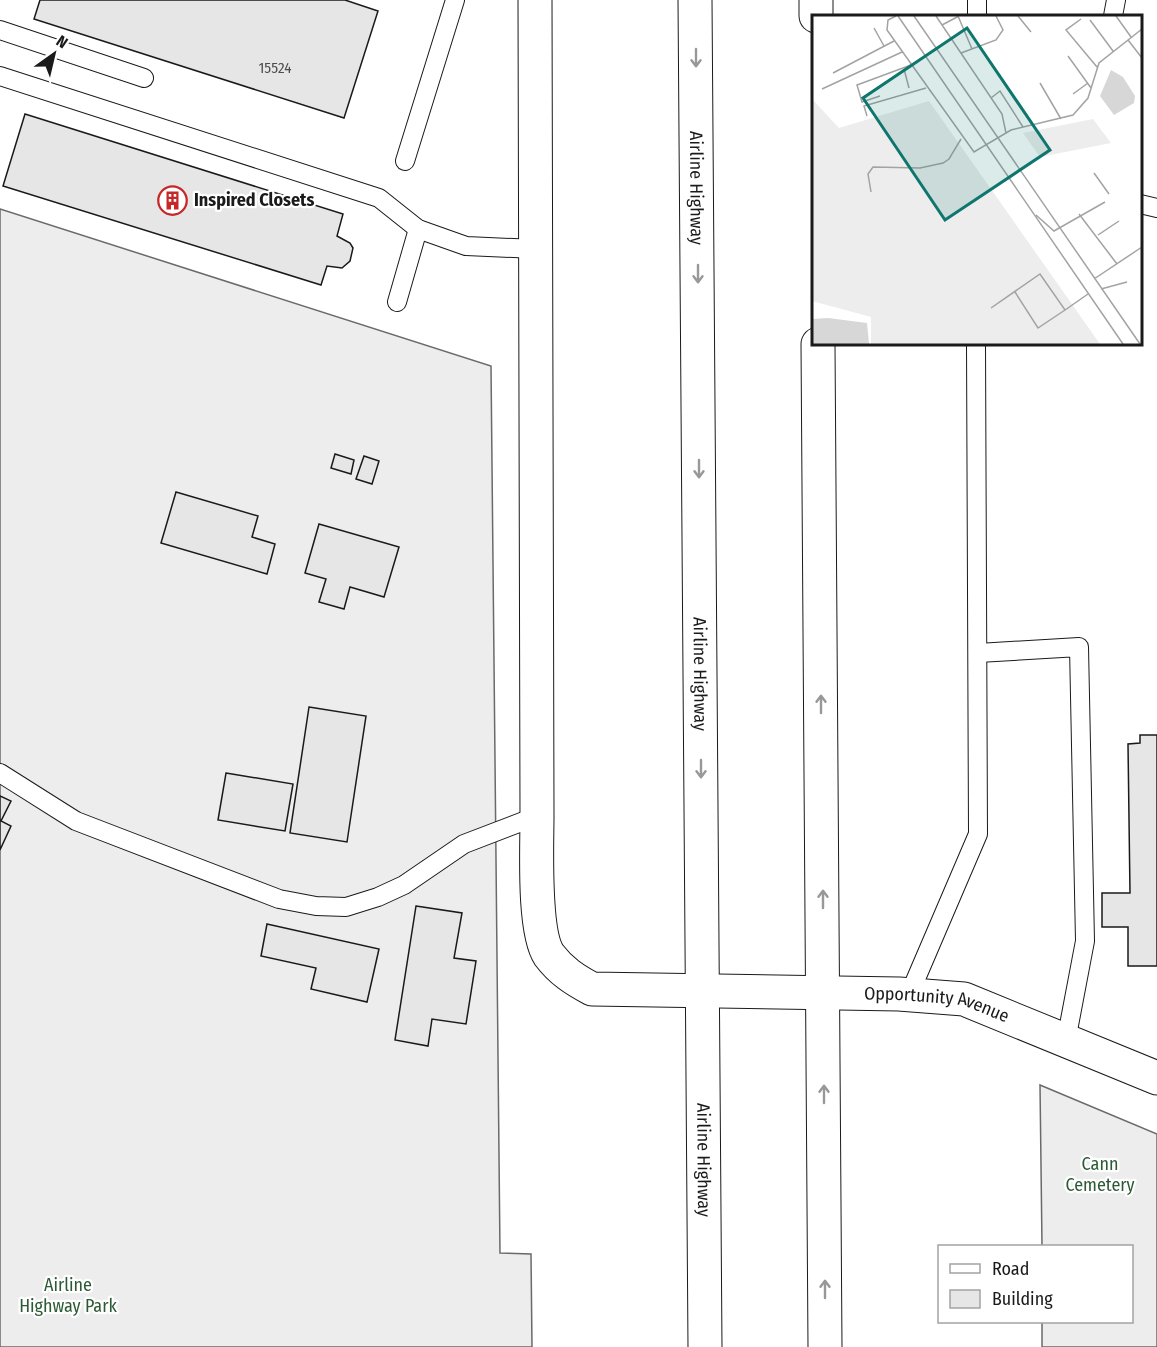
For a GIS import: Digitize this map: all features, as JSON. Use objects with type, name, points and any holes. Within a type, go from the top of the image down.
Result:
[{"type":"main road","name":"Opportunity Avenue","points":[[535,0],[537,816],[539,921],[548,953],[567,976],[592,989],[909,995],[964,999],[1157,1078]]},
{"type":"main road","name":"Airline Highway","points":[[696,0],[705,1347]]},
{"type":"main road","points":[[818,345],[825,1347]]},
{"type":"lane","points":[[405,161],[455,0]]},
{"type":"lane","points":[[1113,15],[1116,0]]},
{"type":"lane","points":[[0,30],[144,78]]},
{"type":"lane","points":[[0,76],[379,198],[418,229],[466,246],[536,249]]},
{"type":"lane","points":[[1142,204],[1157,207]]},
{"type":"lane","points":[[397,302],[418,229]]},
{"type":"lane","points":[[909,995],[978,834],[976,345]]},
{"type":"lane","points":[[978,653],[1079,647],[1085,941],[1066,1041]]},
{"type":"lane","points":[[0,773],[76,820],[279,899],[316,906],[346,907],[378,897],[404,885],[464,844],[537,816]]},
{"type":"shaded area","points":[[0,209],[491,366],[500,1253],[531,1254],[532,1347],[0,1347]]},
{"type":"shaded area","name":"Cann Cemetery","points":[[1040,1085],[1157,1134],[1157,1347],[1042,1347],[1042,1323],[1133,1323],[1133,1245],[1042,1245]]},
{"type":"building","points":[[40,0],[345,0],[378,11],[344,118],[34,19]]},
{"type":"building","name":"Inspired Closets","points":[[25,114],[343,214],[337,236],[350,243],[353,248],[350,261],[342,268],[327,266],[321,285],[3,186]]},
{"type":"building","points":[[335,454],[354,460],[351,474],[331,468]]},
{"type":"building","points":[[364,456],[379,461],[372,484],[356,479]]},
{"type":"building","points":[[176,492],[258,516],[252,537],[275,544],[267,574],[161,543]]},
{"type":"building","points":[[319,524],[399,547],[384,597],[350,587],[344,609],[319,602],[326,579],[305,573]]},
{"type":"building","points":[[309,707],[366,716],[347,842],[290,833]]},
{"type":"building","points":[[1140,735],[1157,735],[1157,966],[1128,966],[1128,927],[1102,927],[1102,893],[1130,893],[1128,744],[1140,743]]},
{"type":"building","points":[[226,773],[293,784],[285,831],[218,820]]},
{"type":"building","points":[[0,796],[11,801],[1,821],[11,826],[0,850]]},
{"type":"building","points":[[416,906],[462,913],[454,958],[476,961],[466,1024],[432,1019],[428,1046],[395,1040]]},
{"type":"building","points":[[267,924],[379,949],[367,1002],[311,989],[316,968],[261,956]]},
{"type":"place","name":"Inspired Closets","points":[[173,200]]},
{"type":"park label","name":"Airline Highway Park","points":[[68,1295]]}]
